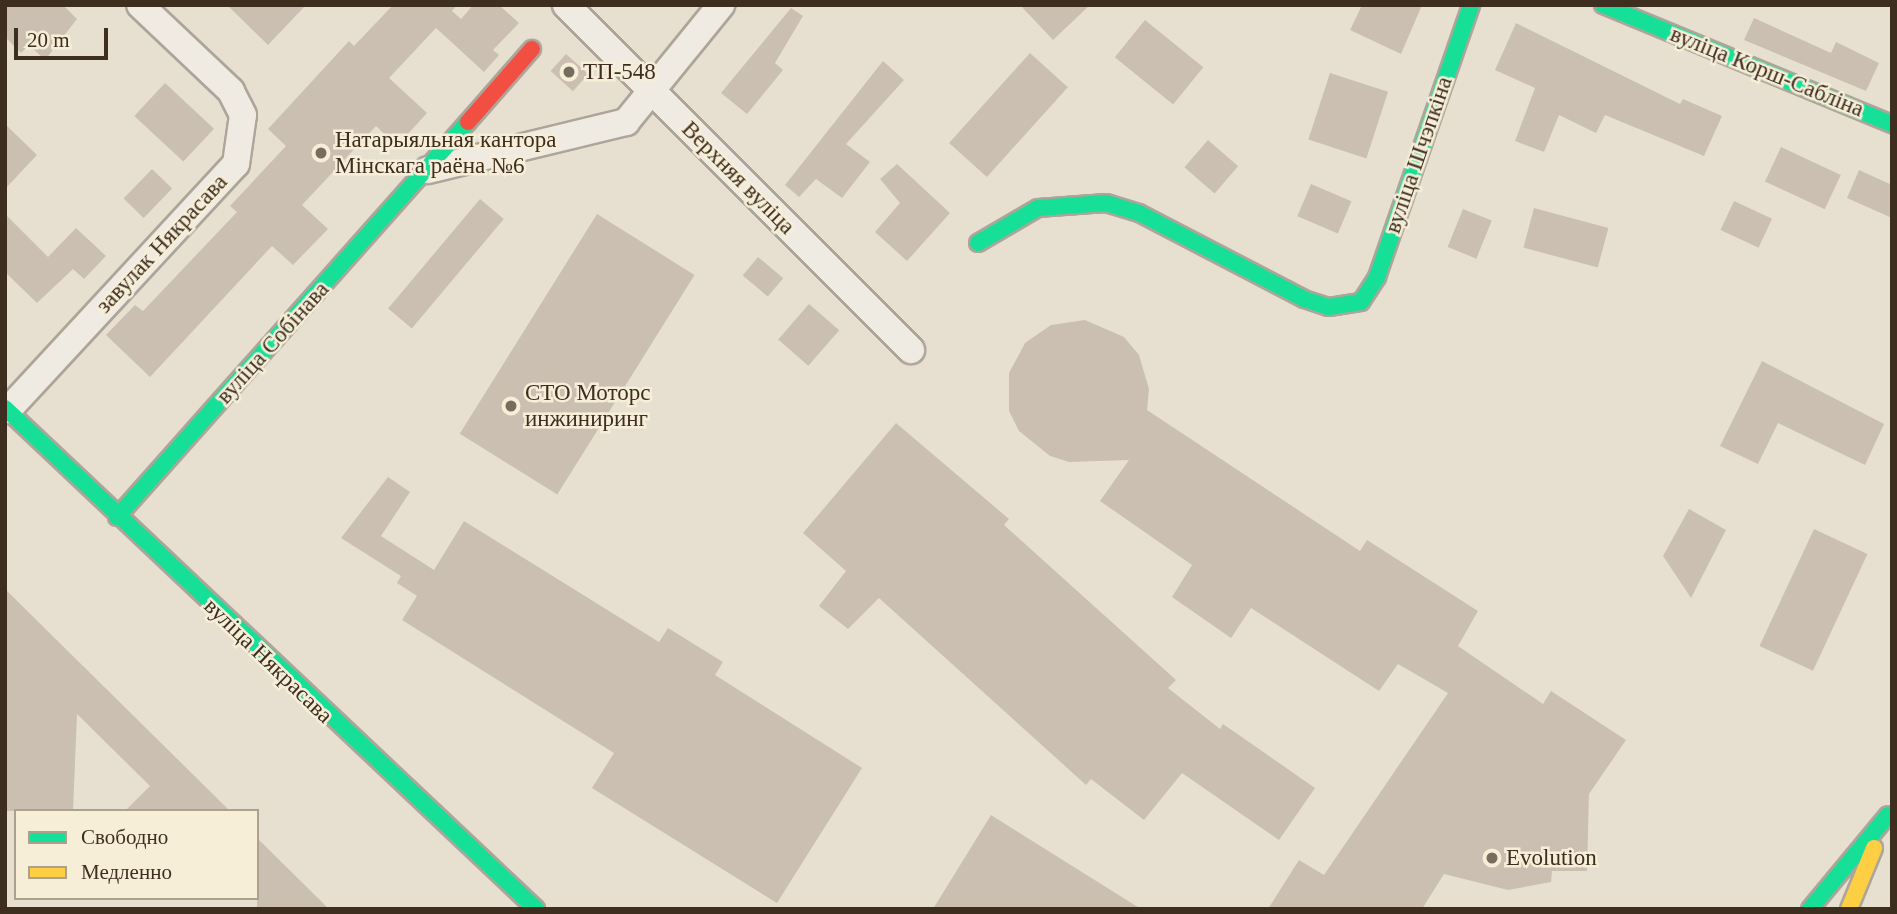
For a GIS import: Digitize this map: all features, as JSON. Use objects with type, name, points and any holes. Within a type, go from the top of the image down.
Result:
[{"type":"street","name":"завулак Някрасава","points":[[6,409],[236,164],[243,116],[230,91],[140,5]]},
{"type":"street","name":"Верхняя вуліца","points":[[566,5],[911,350]]},
{"type":"street","points":[[428,170],[626,122],[653,94],[721,5]]},
{"type":"street","name":"вуліца Шчэпкіна","points":[[978,243],[1038,208],[1106,204],[1139,213],[1304,299],[1329,307],[1361,302],[1377,277],[1471,5]]},
{"type":"street","name":"вуліца Корш-Сабліна","points":[[1603,5],[1892,124]]},
{"type":"street","name":"вуліца Собінава","points":[[117,517],[533,49]]},
{"type":"street","name":"вуліца Някрасава","points":[[6,409],[489,871],[536,909]]},
{"type":"street","points":[[1810,909],[1890,811]]},
{"type":"street","points":[[1849,909],[1890,811]]},
{"type":"building","points":[[5,5],[63,5],[77,19],[45,60],[29,45],[21,53],[5,37]]},
{"type":"building","points":[[227,5],[306,5],[268,45]]},
{"type":"building","points":[[393,5],[457,5],[452,11],[461,19],[473,5],[499,5],[519,23],[493,50],[499,55],[484,72],[436,28],[389,78],[427,113],[397,146],[376,126],[302,205],[328,229],[293,265],[272,246],[150,377],[106,335],[135,305],[143,311],[237,212],[230,206],[286,146],[268,129],[349,41],[354,46]]},
{"type":"building","points":[[1020,5],[1090,5],[1053,40]]},
{"type":"building","points":[[1362,5],[1422,5],[1401,54],[1350,30]]},
{"type":"building","points":[[791,8],[803,16],[775,63],[783,70],[747,114],[721,93]]},
{"type":"building","points":[[1754,18],[1831,53],[1836,42],[1879,63],[1866,91],[1744,40]]},
{"type":"building","points":[[1145,20],[1203,67],[1173,105],[1115,57]]},
{"type":"building","points":[[1516,23],[1680,104],[1683,99],[1722,116],[1704,156],[1605,115],[1596,133],[1559,115],[1544,152],[1515,141],[1535,88],[1495,70]]},
{"type":"building","points":[[1030,53],[1068,87],[987,177],[949,143]]},
{"type":"building","name":"ТП-548","points":[[566,54],[588,74],[573,91],[551,71]]},
{"type":"building","points":[[883,61],[904,80],[846,144],[870,162],[842,198],[816,179],[799,197],[785,185]]},
{"type":"building","points":[[1330,73],[1388,92],[1366,158],[1308,140]]},
{"type":"building","points":[[165,83],[214,129],[183,162],[134,116]]},
{"type":"building","points":[[5,124],[37,155],[5,189]]},
{"type":"building","points":[[1208,140],[1238,166],[1215,193],[1184,167]]},
{"type":"building","points":[[1781,147],[1841,175],[1825,209],[1765,181]]},
{"type":"building","points":[[897,164],[950,213],[907,261],[875,232],[900,203],[880,179]]},
{"type":"building","points":[[152,169],[172,188],[144,218],[124,198]]},
{"type":"building","points":[[1859,170],[1892,185],[1892,218],[1847,198]]},
{"type":"building","points":[[1311,184],[1352,201],[1338,233],[1297,216]]},
{"type":"building","points":[[480,199],[504,219],[412,328],[388,309]]},
{"type":"building","points":[[1734,201],[1772,219],[1759,248],[1720,230]]},
{"type":"building","points":[[1534,208],[1608,228],[1598,268],[1523,248]]},
{"type":"building","points":[[1463,209],[1492,221],[1476,259],[1448,247]]},
{"type":"building","points":[[5,214],[48,257],[76,228],[106,256],[84,279],[73,269],[37,303],[5,272]]},
{"type":"building","points":[[597,214],[695,275],[557,495],[460,434]]},
{"type":"building","points":[[758,257],[783,278],[768,297],[743,275]]},
{"type":"building","points":[[809,304],[839,330],[808,366],[778,339]]},
{"type":"building","points":[[1085,320],[1124,337],[1139,355],[1149,389],[1147,410],[1360,551],[1367,540],[1478,611],[1458,646],[1543,704],[1551,691],[1626,740],[1589,794],[1587,871],[1552,871],[1551,882],[1508,890],[1444,874],[1422,909],[1268,909],[1299,860],[1324,875],[1448,693],[1398,664],[1379,691],[1251,608],[1231,638],[1172,597],[1192,565],[1100,501],[1129,460],[1069,462],[1050,456],[1019,431],[1009,411],[1009,373],[1025,343],[1051,325]]},
{"type":"building","points":[[1762,361],[1884,424],[1865,465],[1778,423],[1758,464],[1720,446]]},
{"type":"building","points":[[896,423],[1009,519],[1004,525],[1176,680],[1168,688],[1220,729],[1223,724],[1315,788],[1279,840],[1182,773],[1144,820],[1091,779],[1086,785],[879,598],[848,629],[819,606],[846,571],[803,533]]},
{"type":"building","points":[[388,477],[410,492],[381,536],[434,570],[464,521],[659,642],[668,628],[723,662],[715,675],[862,768],[777,903],[592,788],[614,753],[402,620],[417,596],[397,583],[401,576],[341,538]]},
{"type":"building","points":[[1689,509],[1726,530],[1691,598],[1663,556]]},
{"type":"building","points":[[1814,529],[1867,554],[1813,671],[1759,646]]},
{"type":"building","points":[[5,589],[228,809],[127,809],[150,786],[77,714],[73,809],[5,811]]},
{"type":"building","points":[[991,815],[1141,909],[933,909]]},
{"type":"building","points":[[259,840],[329,909],[257,909]]},
{"type":"traffic: fast","points":[[978,243],[1038,208],[1106,203],[1139,213],[1304,299],[1329,307],[1361,302],[1377,277],[1471,5]]},
{"type":"traffic: fast","points":[[1603,5],[1892,124]]},
{"type":"traffic: fast","points":[[117,517],[468,122]]},
{"type":"traffic: fast","points":[[5,408],[536,909]]},
{"type":"traffic: fast","points":[[1810,909],[1888,815]]},
{"type":"traffic: slow","points":[[1849,909],[1874,848]]},
{"type":"traffic: jam","points":[[468,122],[532,49]]},
{"type":"place","name":"ТП-548","points":[[569,72]]},
{"type":"place","name":"Натарыяльная кантора Мінскага раёна №6","points":[[321,153]]},
{"type":"place","name":"СТО Моторс инжиниринг","points":[[511,406]]},
{"type":"place","name":"Evolution","points":[[1492,858]]}]
